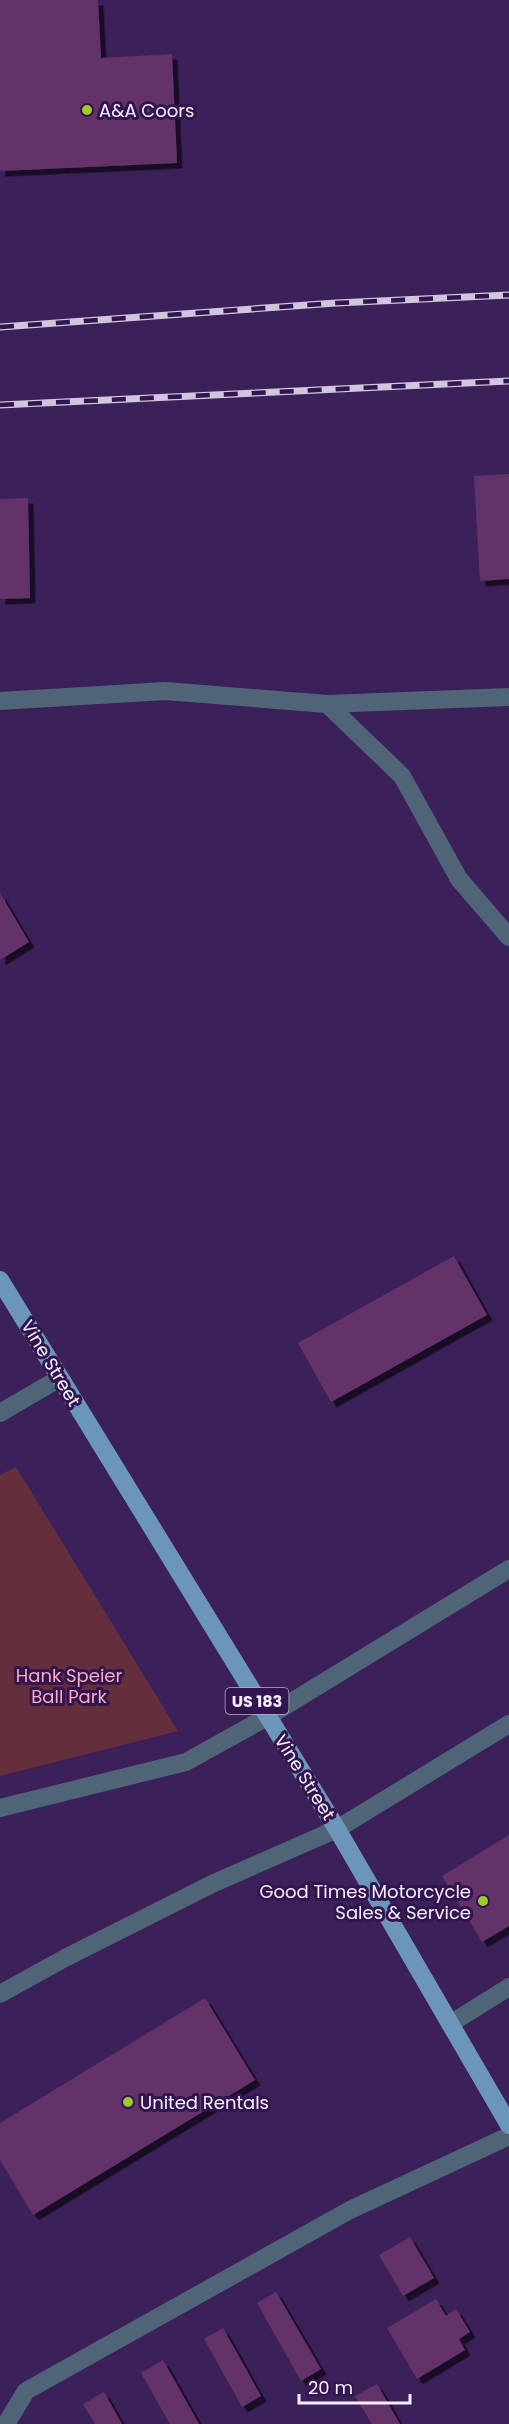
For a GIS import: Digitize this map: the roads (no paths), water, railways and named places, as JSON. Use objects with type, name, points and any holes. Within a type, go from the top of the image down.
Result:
[{"type":"main road","name":"Vine Street","points":[[0,1280],[337,1829],[509,2125]]},
{"type":"street","points":[[0,701],[165,691],[327,704],[509,697]]},
{"type":"street","points":[[327,704],[402,776],[459,879],[509,937]]},
{"type":"street","points":[[0,1413],[60,1378]]},
{"type":"street","points":[[0,1808],[186,1762],[267,1717],[509,1569]]},
{"type":"street","points":[[0,1994],[65,1958],[212,1884],[337,1829],[509,1724]]},
{"type":"street","points":[[450,2024],[509,1987]]},
{"type":"street","points":[[6,2424],[26,2391],[350,2210],[509,2136]]},
{"type":"railway","points":[[0,327],[336,303],[509,295]]},
{"type":"railway","points":[[0,405],[509,381]]},
{"type":"place","name":"A&A Coors","points":[[87,110]]},
{"type":"place","name":"Good Times Motorcycle Sales & Service","points":[[483,1901]]},
{"type":"place","name":"United Rentals","points":[[128,2102]]},
{"type":"park label","name":"Hank Speier Ball Park","points":[[69,1685]]}]
